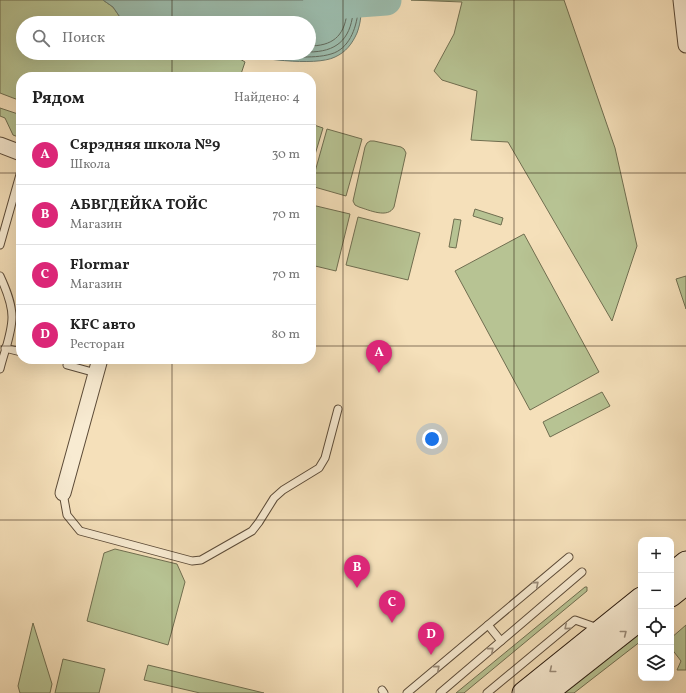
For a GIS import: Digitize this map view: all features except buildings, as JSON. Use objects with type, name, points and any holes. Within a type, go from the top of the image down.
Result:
[{"type":"main road","points":[[672,573],[686,562]]},
{"type":"main road","points":[[674,594],[686,584]]},
{"type":"main road","points":[[523,693],[638,600]]},
{"type":"main road","points":[[547,693],[638,621]]},
{"type":"street","points":[[681,0],[686,45]]},
{"type":"street","points":[[0,145],[16,151]]},
{"type":"street","points":[[63,493],[98,366]]},
{"type":"lane","points":[[0,245],[16,189]]},
{"type":"lane","points":[[0,276],[5,287],[12,316],[12,326],[0,369]]},
{"type":"lane","points":[[6,348],[16,351]]},
{"type":"lane","points":[[67,365],[98,366]]},
{"type":"lane","points":[[63,493],[67,515],[80,531],[192,561],[201,560],[252,531],[274,498],[283,490],[319,468],[325,458],[338,409]]},
{"type":"lane","points":[[407,693],[568,556]]},
{"type":"lane","points":[[440,693],[582,572]]},
{"type":"lane","points":[[487,693],[575,620],[602,630]]},
{"type":"lane","points":[[488,625],[501,641]]},
{"type":"green space","points":[[0,0],[103,0],[113,7],[119,16],[16,16],[16,60],[242,60],[245,62],[242,72],[16,72],[16,99],[0,93]]},
{"type":"green space","points":[[411,0],[564,0],[615,148],[637,246],[612,321],[508,142],[471,140],[477,91],[442,80],[434,71],[454,34],[462,2]]},
{"type":"green space","points":[[0,108],[16,113],[16,136],[13,135],[5,118],[0,116]]},
{"type":"green space","points":[[316,126],[323,128],[316,151]]},
{"type":"green space","points":[[327,129],[362,139],[346,196],[316,187],[316,168]]},
{"type":"green space","points":[[370,141],[401,147],[406,153],[394,207],[391,211],[383,213],[378,213],[359,207],[355,205],[353,201],[365,147]]},
{"type":"green space","points":[[316,206],[350,214],[336,271],[316,266]]},
{"type":"green space","points":[[475,209],[503,218],[501,225],[473,216]]},
{"type":"green space","points":[[358,217],[420,233],[408,280],[346,265]]},
{"type":"green space","points":[[454,219],[461,220],[456,248],[449,247]]},
{"type":"green space","points":[[524,234],[599,372],[530,410],[455,271]]},
{"type":"green space","points":[[686,276],[686,309],[676,279]]},
{"type":"green space","points":[[602,392],[610,406],[550,437],[543,422]]},
{"type":"green space","points":[[115,549],[177,564],[185,582],[168,645],[87,621],[104,553]]},
{"type":"green space","points":[[585,587],[587,587],[587,591],[464,693],[456,693]]},
{"type":"green space","points":[[33,623],[52,684],[50,693],[20,693],[18,686]]},
{"type":"green space","points":[[686,625],[686,670],[677,670],[681,661],[674,652],[674,635]]},
{"type":"green space","points":[[638,630],[638,643],[574,693],[558,693]]},
{"type":"green space","points":[[63,659],[105,669],[99,693],[55,693]]},
{"type":"green space","points":[[148,665],[264,693],[200,693],[144,680]]},
{"type":"water","points":[[103,0],[360,0],[361,13],[357,33],[351,44],[342,53],[326,60],[285,61],[277,60],[316,60],[316,16],[119,16],[113,7]]},
{"type":"waterway","points":[[318,5],[386,0]]},
{"type":"place","name":"Сярэдняя школа №9","points":[[379,373]]},
{"type":"place","name":"АБВГДЕЙКА ТОЙС","points":[[357,588]]},
{"type":"place","name":"Flormar","points":[[392,623]]},
{"type":"place","name":"KFC авто","points":[[431,655]]}]
